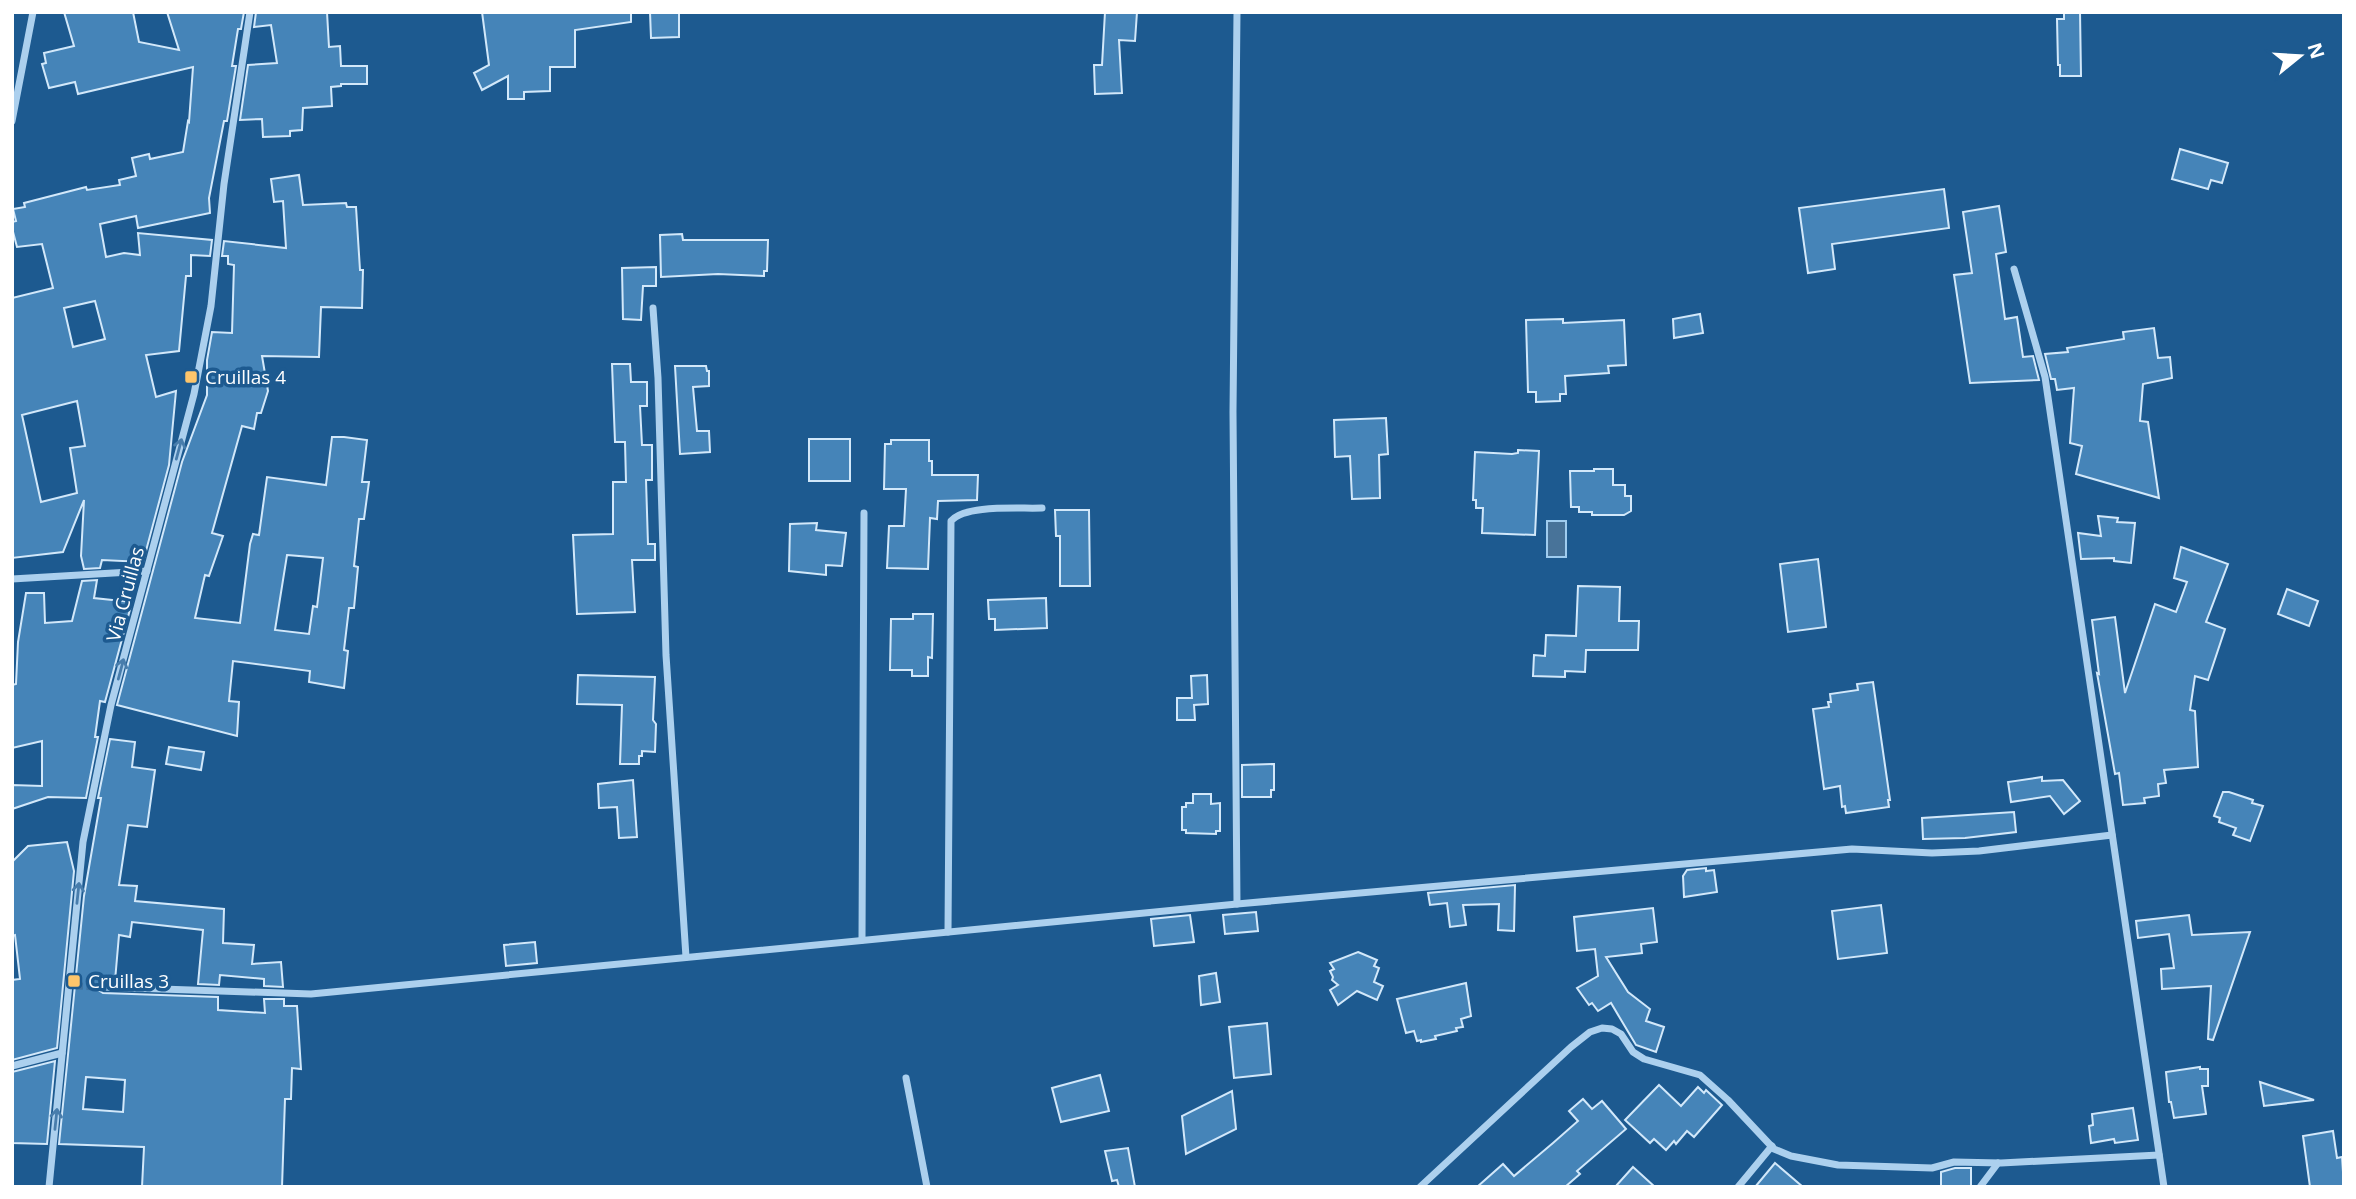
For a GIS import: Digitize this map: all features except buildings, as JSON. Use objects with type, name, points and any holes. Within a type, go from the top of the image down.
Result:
[{"type":"street","points":[[12,121],[33,12]]},
{"type":"street","name":"Via Cruillas","points":[[48,1187],[72,986],[83,842],[111,705],[194,394],[211,306],[224,184],[250,12]]},
{"type":"street","points":[[1237,12],[1233,412],[1237,904]]},
{"type":"street","points":[[2014,269],[2045,377],[2164,1187]]},
{"type":"street","points":[[653,308],[658,378],[666,655],[687,957]]},
{"type":"street","points":[[948,932],[951,521],[956,515],[973,511],[1042,508]]},
{"type":"street","points":[[862,940],[864,513]]},
{"type":"street","points":[[12,579],[147,571]]},
{"type":"street","points":[[103,986],[311,994],[1237,904],[1852,849],[1932,853],[1979,852],[2112,835]]},
{"type":"street","points":[[1420,1187],[1571,1046],[1590,1032],[1602,1028],[1612,1029],[1620,1034],[1633,1052],[1644,1059],[1700,1075],[1772,1146],[1791,1156],[1838,1165],[1932,1168],[1954,1162],[1998,1163],[2159,1155]]},
{"type":"street","points":[[12,1066],[62,1053]]},
{"type":"street","points":[[906,1078],[927,1187]]},
{"type":"street","points":[[1738,1187],[1772,1146]]},
{"type":"street","points":[[1980,1187],[1998,1163]]},
{"type":"water","points":[[1547,521],[1566,521],[1566,557],[1547,557]]},
{"type":"tunnel","points":[[76,986],[103,987]]},
{"type":"place","name":"Cruillas 4","points":[[191,377]]},
{"type":"place","name":"Cruillas 3","points":[[74,981]]}]
